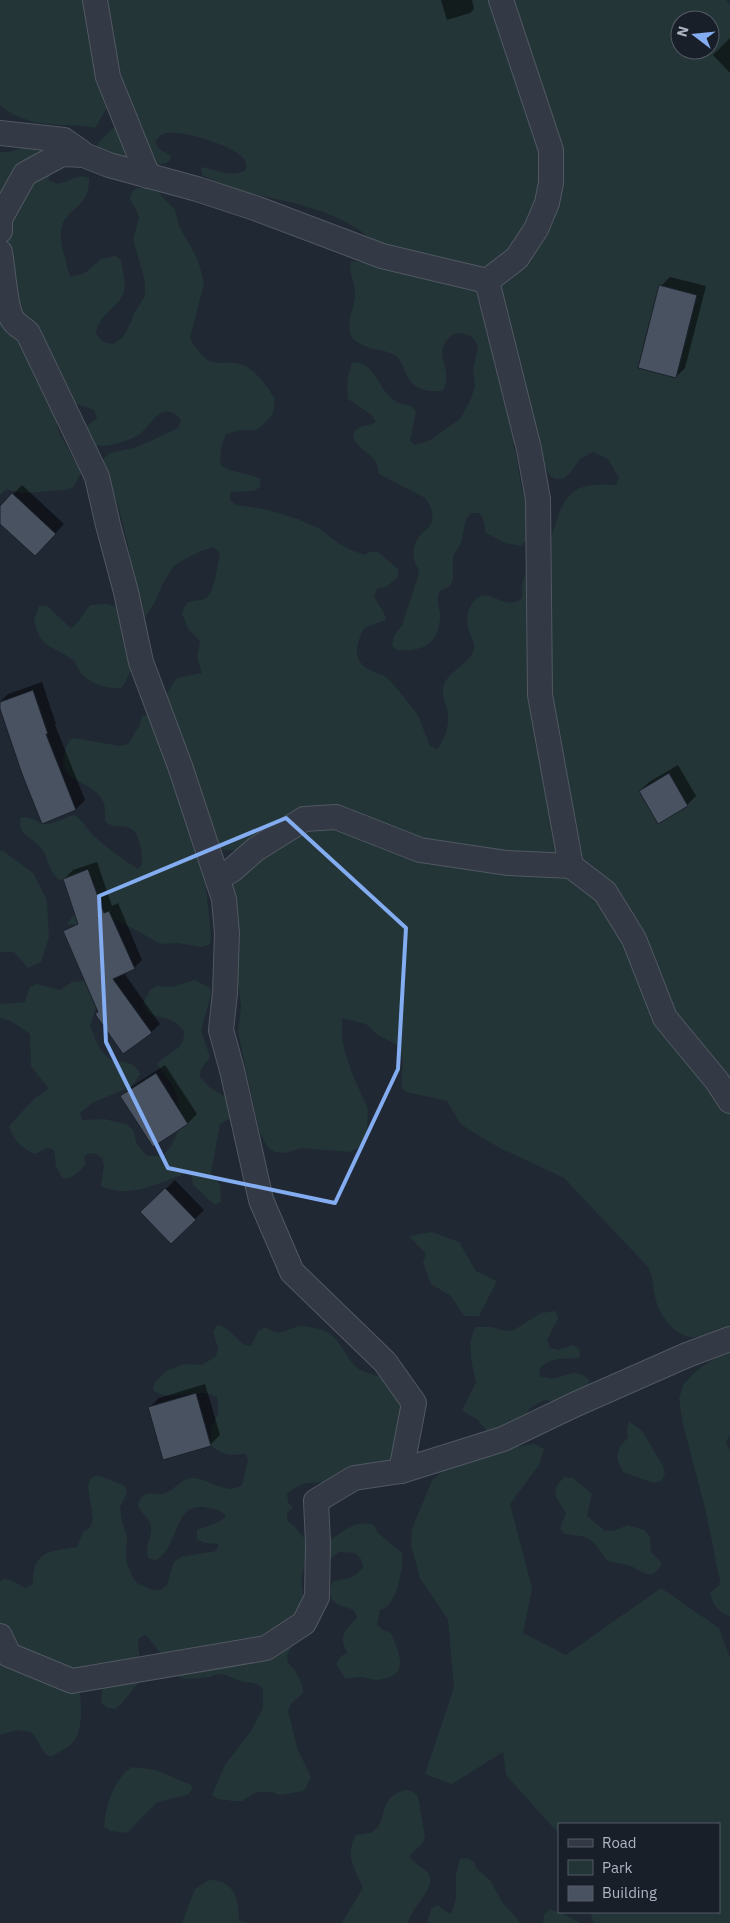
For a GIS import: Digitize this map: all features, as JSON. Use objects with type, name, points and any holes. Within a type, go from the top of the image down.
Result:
[{"type":"street","points":[[94,0],[108,77],[148,176]]},
{"type":"street","points":[[487,282],[517,258],[536,229],[547,203],[552,183],[551,150],[501,0]]},
{"type":"street","points":[[0,134],[64,140],[84,154],[109,165],[255,208],[382,256],[487,282]]},
{"type":"street","points":[[0,231],[0,219],[25,174],[62,154],[84,154]]},
{"type":"street","points":[[0,252],[4,269],[6,319],[28,333],[97,477],[126,592],[141,662],[180,766],[224,899],[227,933],[226,993],[221,1030],[232,1070],[261,1200],[292,1272],[385,1362],[414,1402],[401,1471]]},
{"type":"street","points":[[487,282],[529,449],[538,499],[540,695],[571,866]]},
{"type":"street","points":[[218,878],[232,870],[263,844],[304,819],[336,817],[420,850],[507,863],[571,866],[606,892],[634,939],[666,1018],[730,1101]]},
{"type":"street","points":[[0,1636],[9,1655],[72,1681],[266,1648],[304,1623],[317,1597],[318,1543],[316,1501],[354,1478],[401,1471],[503,1439],[593,1397],[730,1339]]},
{"type":"highlighted area","points":[[286,818],[406,928],[398,1069],[335,1203],[168,1168],[106,1042],[99,896]]},
{"type":"green space","points":[[0,0],[726,0],[730,5],[730,1328],[696,1337],[689,1337],[677,1332],[667,1322],[657,1304],[648,1267],[564,1178],[500,1148],[466,1128],[460,1123],[447,1101],[406,1092],[401,1086],[403,1062],[399,1046],[378,1035],[366,1024],[342,1018],[342,1036],[345,1053],[368,1109],[367,1133],[363,1142],[358,1148],[350,1152],[301,1148],[285,1153],[275,1152],[268,1148],[259,1131],[238,1032],[241,1007],[238,983],[239,926],[232,883],[241,850],[224,850],[217,847],[184,814],[205,876],[211,936],[210,944],[202,947],[177,943],[161,944],[117,920],[100,920],[83,925],[67,924],[94,891],[94,879],[82,877],[63,881],[58,878],[52,871],[42,849],[21,829],[21,817],[47,824],[74,815],[80,819],[98,840],[126,861],[138,869],[143,863],[138,837],[132,829],[113,826],[105,821],[103,801],[96,792],[69,775],[63,763],[64,754],[67,745],[73,738],[120,746],[128,744],[140,724],[142,716],[155,711],[177,678],[202,673],[197,657],[200,641],[189,630],[182,614],[188,602],[201,600],[209,595],[220,553],[213,547],[176,564],[171,570],[143,621],[134,668],[121,688],[105,687],[89,680],[81,673],[73,660],[48,646],[40,637],[34,620],[39,606],[47,606],[71,628],[90,605],[106,604],[121,608],[132,574],[132,566],[124,527],[107,476],[101,464],[110,453],[134,448],[178,428],[181,420],[172,413],[164,412],[155,417],[141,433],[131,439],[116,444],[94,445],[89,440],[85,427],[97,418],[94,410],[63,399],[52,407],[59,432],[81,473],[73,487],[66,490],[22,493],[6,489],[0,495],[0,152],[10,152],[31,145],[60,147],[48,180],[59,183],[78,177],[89,178],[88,190],[84,199],[66,218],[62,227],[61,238],[67,269],[71,277],[85,273],[101,259],[115,256],[121,260],[124,280],[122,297],[102,319],[96,333],[101,340],[107,343],[113,344],[124,336],[133,315],[145,296],[145,281],[133,239],[139,218],[130,200],[132,192],[137,188],[152,189],[159,193],[175,210],[179,226],[198,260],[204,283],[191,340],[201,354],[213,362],[237,363],[250,369],[261,379],[275,399],[273,414],[262,426],[256,430],[241,430],[226,434],[221,448],[220,464],[228,469],[260,479],[260,487],[254,491],[230,492],[230,500],[236,505],[264,509],[298,519],[320,529],[351,550],[365,555],[370,552],[378,552],[398,569],[398,577],[386,587],[378,588],[374,595],[386,620],[364,628],[357,648],[358,659],[361,664],[384,676],[395,686],[416,712],[430,746],[437,749],[446,732],[448,715],[443,691],[445,682],[468,659],[474,649],[469,631],[468,615],[474,601],[485,596],[509,603],[516,602],[522,598],[524,578],[548,543],[565,501],[571,494],[582,487],[616,485],[619,478],[608,459],[593,452],[580,459],[564,478],[556,479],[550,476],[543,462],[542,447],[536,434],[517,429],[513,445],[522,490],[536,518],[531,534],[521,546],[505,543],[486,533],[483,519],[479,513],[471,513],[466,520],[461,543],[453,556],[453,580],[449,587],[439,592],[440,619],[436,636],[432,641],[420,648],[396,650],[392,645],[394,636],[402,625],[418,577],[419,570],[413,555],[416,541],[429,528],[432,512],[425,498],[379,474],[374,459],[354,440],[353,435],[355,431],[376,422],[372,415],[348,399],[349,372],[352,363],[365,365],[392,399],[412,406],[416,412],[410,441],[415,445],[429,441],[460,419],[471,399],[475,385],[473,370],[478,347],[475,340],[469,335],[453,334],[446,341],[443,348],[442,355],[446,382],[443,390],[427,391],[422,389],[413,384],[407,376],[398,357],[363,345],[351,337],[350,320],[355,297],[350,270],[351,261],[373,264],[380,248],[350,224],[295,203],[237,190],[202,175],[201,167],[230,173],[241,172],[246,170],[246,162],[239,154],[230,149],[196,136],[175,133],[163,134],[155,142],[159,149],[171,156],[169,162],[154,166],[99,151],[97,144],[116,125],[108,100],[107,108],[95,128],[38,123],[22,118],[0,105]]},
{"type":"green space","points":[[2,850],[33,873],[47,900],[49,937],[41,962],[28,968],[14,952],[0,952],[0,852]]},
{"type":"green space","points":[[110,978],[96,1007],[90,1026],[99,1047],[107,1057],[111,1060],[133,1065],[140,1074],[132,1086],[92,1103],[80,1113],[82,1120],[104,1119],[126,1124],[133,1130],[137,1144],[147,1156],[162,1156],[173,1142],[179,1126],[178,1099],[171,1084],[157,1064],[179,1047],[184,1038],[184,1031],[169,1019],[153,1015],[146,1010],[143,1004],[150,990],[157,986],[172,987],[195,980],[210,988],[211,995],[201,1030],[210,1057],[201,1069],[200,1077],[209,1087],[234,1102],[232,1117],[220,1124],[211,1173],[220,1185],[221,1201],[215,1205],[193,1185],[192,1177],[187,1173],[155,1185],[133,1190],[111,1190],[101,1186],[104,1166],[102,1158],[96,1154],[89,1153],[84,1157],[86,1164],[81,1169],[73,1176],[63,1179],[56,1166],[54,1150],[47,1148],[35,1154],[19,1143],[11,1131],[9,1126],[35,1098],[49,1089],[31,1066],[30,1034],[11,1021],[0,1018],[0,1004],[25,1002],[30,987],[37,984],[60,990],[72,982]]},
{"type":"green space","points":[[432,1232],[459,1242],[476,1271],[497,1281],[479,1316],[464,1316],[451,1296],[431,1284],[423,1262],[426,1254],[409,1236]]},
{"type":"green space","points":[[556,1311],[558,1319],[547,1340],[550,1348],[559,1350],[573,1345],[580,1350],[579,1358],[558,1359],[544,1364],[540,1368],[539,1376],[552,1379],[573,1373],[581,1374],[590,1381],[582,1396],[589,1410],[584,1416],[567,1417],[560,1403],[544,1400],[530,1408],[520,1431],[495,1434],[487,1431],[477,1419],[462,1411],[476,1382],[472,1361],[471,1339],[476,1327],[492,1327],[506,1331],[514,1330],[541,1313]]},
{"type":"green space","points":[[217,1325],[227,1329],[241,1342],[251,1346],[258,1331],[265,1327],[276,1332],[283,1332],[301,1326],[324,1331],[332,1335],[357,1368],[385,1380],[406,1403],[395,1457],[346,1477],[304,1484],[287,1494],[288,1502],[293,1508],[287,1513],[287,1521],[306,1539],[324,1542],[356,1525],[374,1525],[377,1532],[402,1553],[400,1577],[394,1596],[390,1603],[380,1610],[377,1625],[391,1633],[399,1657],[400,1664],[398,1670],[387,1678],[376,1680],[362,1677],[345,1678],[336,1664],[341,1656],[348,1653],[343,1642],[344,1634],[357,1618],[354,1610],[338,1604],[331,1598],[331,1588],[333,1581],[350,1578],[357,1574],[363,1567],[361,1559],[355,1553],[339,1552],[327,1561],[304,1566],[301,1582],[304,1598],[296,1641],[287,1655],[288,1663],[294,1669],[302,1684],[303,1693],[291,1704],[288,1710],[297,1748],[311,1777],[304,1791],[280,1795],[272,1792],[257,1792],[242,1801],[218,1799],[212,1795],[225,1765],[251,1731],[263,1708],[263,1689],[257,1684],[240,1681],[226,1675],[217,1674],[210,1677],[186,1679],[179,1677],[167,1657],[145,1635],[138,1639],[141,1681],[115,1709],[108,1708],[101,1703],[103,1685],[79,1689],[81,1710],[79,1730],[74,1741],[65,1749],[50,1757],[44,1752],[31,1732],[16,1730],[0,1735],[0,1582],[3,1579],[11,1580],[25,1588],[33,1584],[33,1573],[36,1565],[44,1555],[77,1547],[83,1532],[90,1527],[93,1519],[88,1487],[90,1479],[97,1475],[125,1486],[127,1493],[120,1507],[127,1537],[126,1560],[137,1583],[152,1590],[160,1590],[167,1585],[174,1562],[181,1557],[216,1551],[219,1544],[204,1543],[197,1539],[197,1530],[221,1521],[226,1515],[204,1507],[194,1508],[186,1512],[181,1519],[169,1547],[163,1554],[155,1560],[148,1558],[147,1549],[151,1526],[138,1506],[144,1495],[166,1493],[188,1479],[200,1479],[230,1489],[242,1485],[248,1461],[246,1454],[227,1454],[211,1446],[211,1428],[218,1413],[217,1397],[201,1393],[168,1396],[153,1390],[155,1382],[168,1370],[184,1364],[202,1365],[216,1356],[218,1348],[213,1332]]},
{"type":"green space","points":[[730,1348],[730,1435],[726,1442],[730,1452],[730,1616],[717,1608],[712,1601],[710,1593],[719,1585],[720,1581],[706,1512],[683,1424],[679,1399],[683,1385],[696,1371]]},
{"type":"green space","points":[[629,1421],[642,1431],[663,1466],[665,1474],[661,1481],[653,1483],[623,1472],[617,1457],[621,1446],[628,1437]]},
{"type":"green space","points":[[535,1444],[544,1449],[539,1465],[510,1504],[532,1588],[523,1633],[566,1655],[661,1588],[719,1628],[730,1658],[730,1923],[594,1923],[590,1913],[720,1913],[720,1823],[558,1823],[558,1833],[506,1775],[503,1752],[452,1784],[425,1774],[454,1688],[448,1620],[420,1578],[411,1545],[412,1529],[432,1480],[446,1469],[501,1449]]},
{"type":"green space","points":[[565,1477],[573,1478],[592,1494],[587,1516],[605,1531],[613,1531],[628,1525],[644,1530],[650,1537],[651,1552],[662,1563],[658,1570],[654,1573],[646,1574],[627,1565],[607,1561],[590,1540],[580,1536],[564,1534],[560,1528],[566,1513],[557,1498],[556,1490]]},
{"type":"green space","points":[[132,1767],[156,1770],[193,1786],[189,1794],[156,1803],[127,1833],[111,1831],[104,1827],[109,1802],[115,1786],[125,1772]]},
{"type":"green space","points":[[405,1790],[412,1791],[418,1796],[425,1837],[422,1844],[409,1856],[429,1875],[429,1886],[408,1923],[342,1923],[363,1888],[351,1856],[351,1849],[356,1835],[370,1833],[377,1828],[386,1804],[396,1794]]},
{"type":"green space","points":[[467,1858],[474,1862],[477,1869],[490,1880],[502,1902],[521,1923],[427,1923],[431,1909],[438,1905],[451,1914],[456,1899],[456,1875],[460,1859]]},
{"type":"green space","points":[[209,1880],[224,1883],[229,1887],[236,1899],[239,1921],[249,1923],[182,1923],[195,1889]]},
{"type":"green space","points":[[549,1909],[564,1914],[580,1923],[543,1923],[544,1915]]},
{"type":"building","points":[[659,285],[697,295],[676,378],[638,368]]},
{"type":"building","points":[[12,493],[56,534],[35,556],[0,524],[0,506]]},
{"type":"building","points":[[33,690],[48,734],[46,734],[76,810],[42,824],[22,774],[0,709],[0,702]]},
{"type":"building","points":[[669,773],[688,806],[658,824],[639,791]]},
{"type":"building","points":[[88,869],[104,913],[109,911],[135,969],[113,979],[152,1033],[123,1054],[95,1014],[98,1012],[63,931],[78,924],[63,879]]},
{"type":"building","points":[[156,1073],[188,1124],[153,1147],[120,1096]]},
{"type":"building","points":[[165,1188],[196,1220],[171,1244],[140,1212]]},
{"type":"building","points":[[196,1393],[211,1446],[163,1460],[148,1407]]}]
